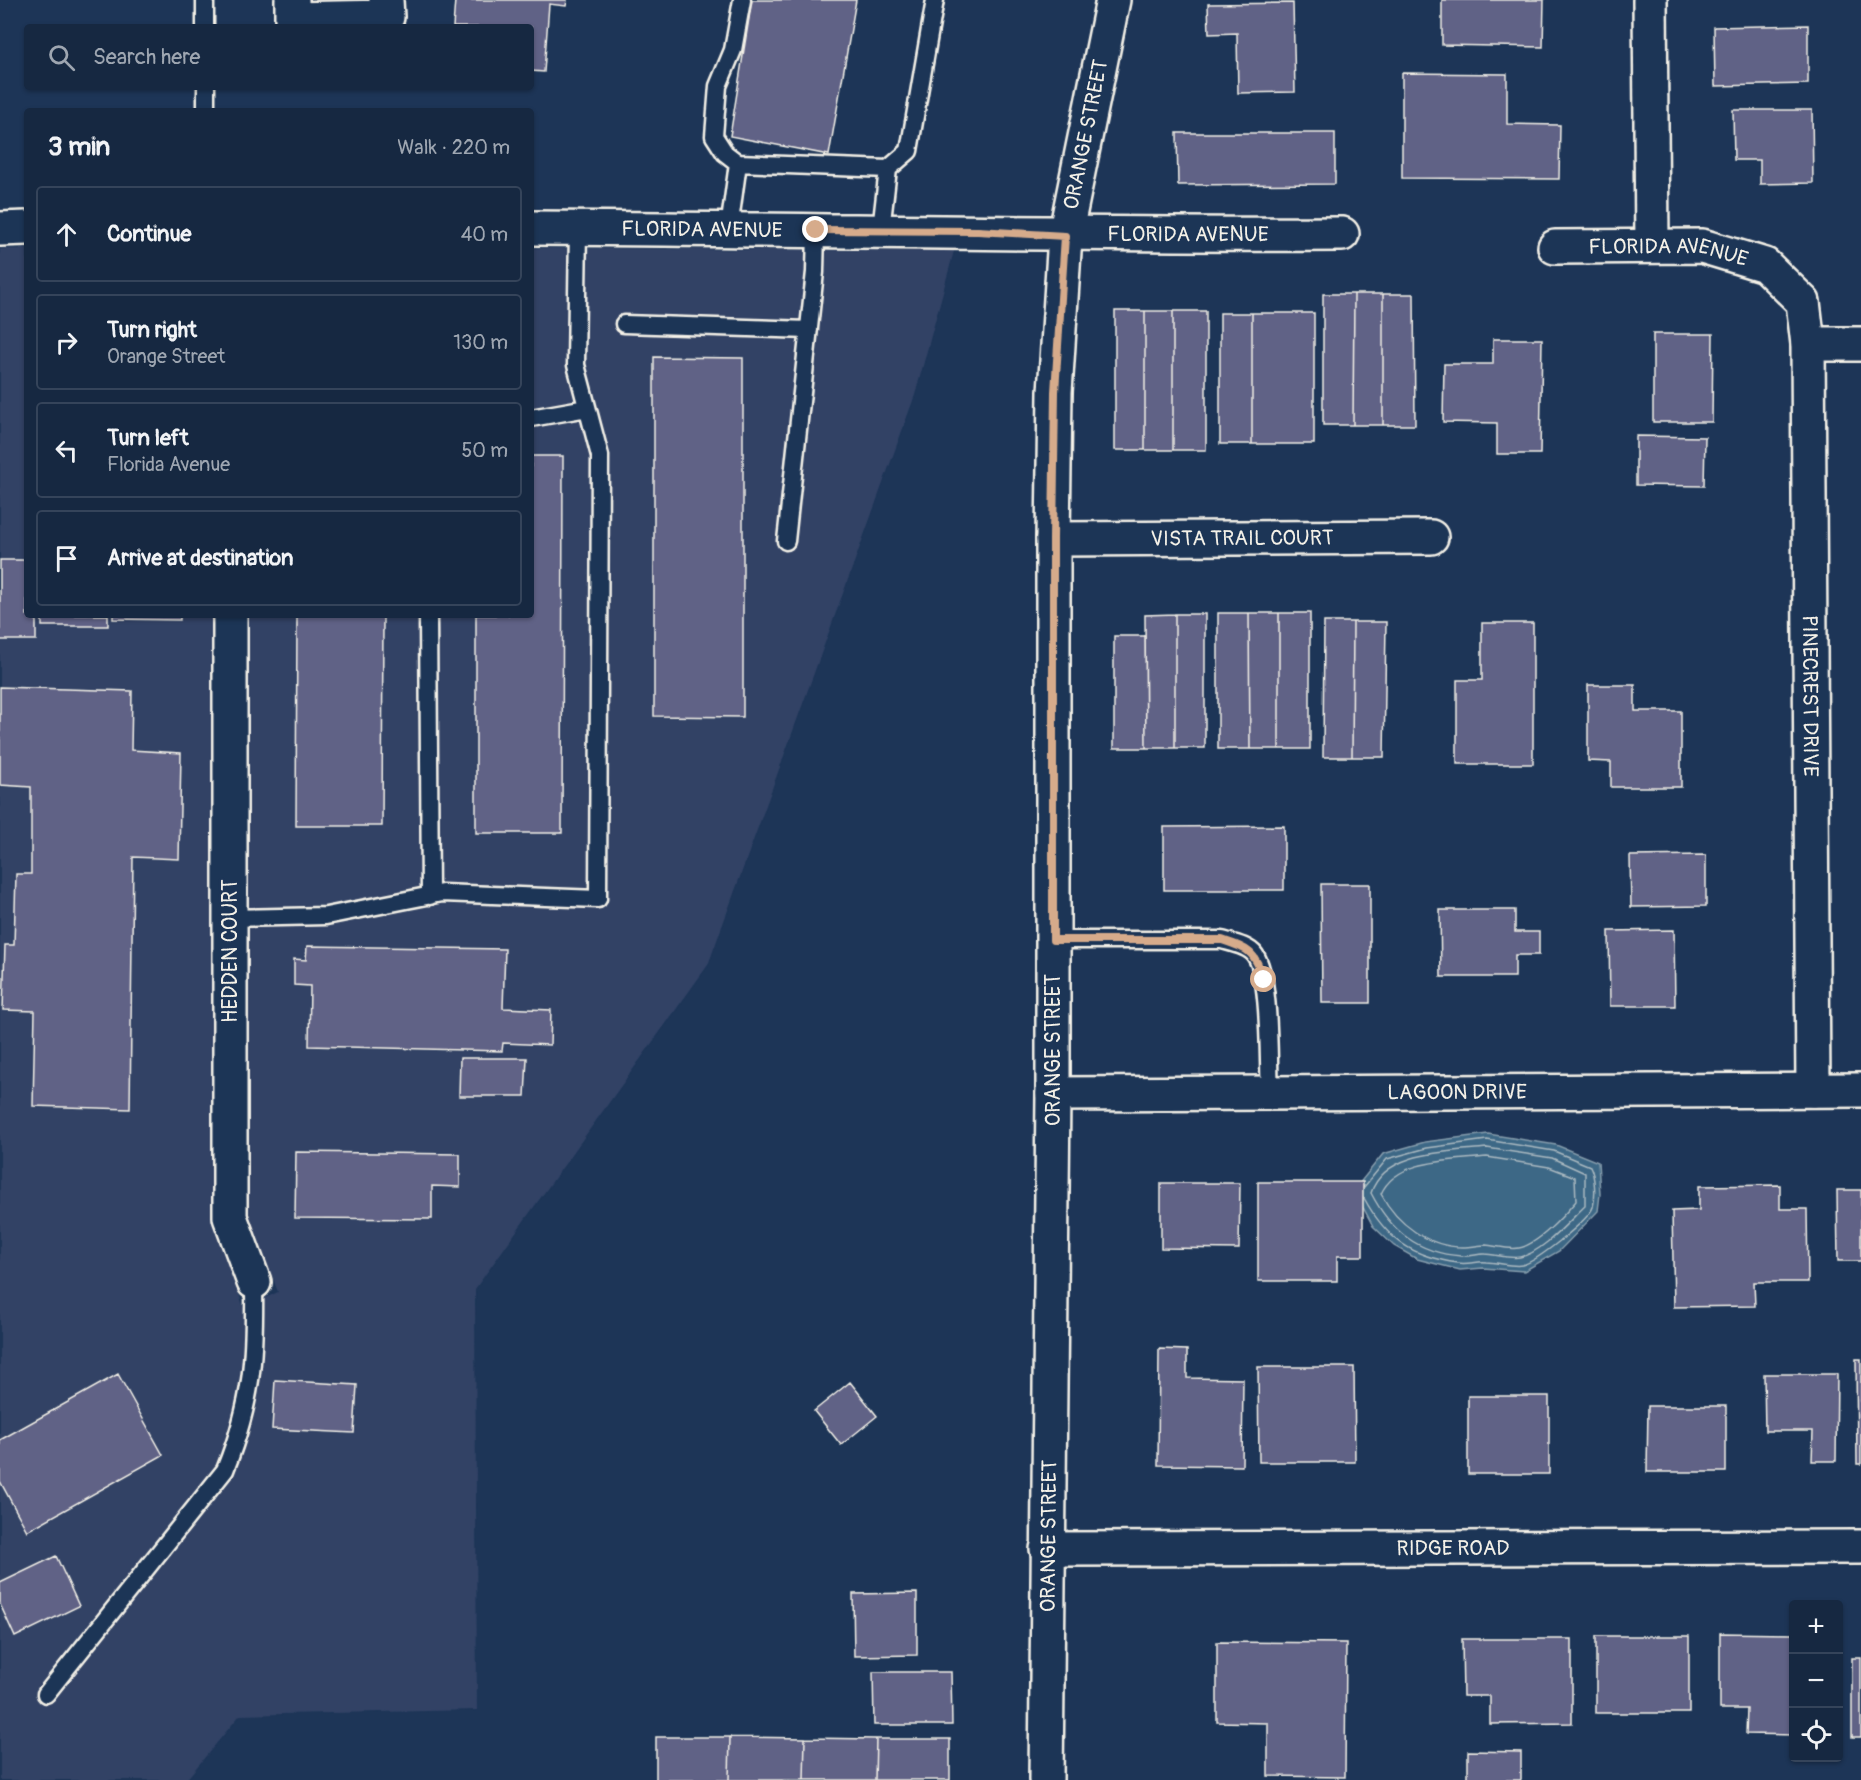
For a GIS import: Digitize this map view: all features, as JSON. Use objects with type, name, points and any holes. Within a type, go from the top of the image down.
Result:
[{"type":"street","points":[[292,0],[292,19],[387,17],[386,0]]},
{"type":"street","name":"ORANGE STREET","points":[[1046,1780],[1053,1094],[1055,392],[1065,236],[1113,0]]},
{"type":"street","points":[[1650,0],[1652,245]]},
{"type":"street","points":[[0,229],[24,228]]},
{"type":"street","name":"FLORIDA AVENUE","points":[[534,228],[978,231],[1065,236],[1342,234]]},
{"type":"street","name":"FLORIDA AVENUE","points":[[1555,247],[1702,246],[1765,265],[1803,302]]},
{"type":"street","name":"PINECREST DRIVE","points":[[1803,302],[1808,344],[1813,1090]]},
{"type":"street","points":[[1808,344],[1861,344]]},
{"type":"street","name":"VISTA TRAIL COURT","points":[[1053,539],[1431,537]]},
{"type":"street","name":"HEDDEN COURT","points":[[230,618],[230,1217],[254,1282]]},
{"type":"street","name":"LAGOON DRIVE","points":[[1053,1094],[1861,1090]]},
{"type":"street","name":"RIDGE ROAD","points":[[1047,1549],[1861,1547]]},
{"type":"lane","points":[[205,0],[206,24]]},
{"type":"lane","points":[[742,0],[733,50],[718,86],[714,136],[725,153],[738,163],[888,169]]},
{"type":"lane","points":[[881,230],[888,169],[909,151],[935,0]]},
{"type":"lane","points":[[206,90],[206,108]]},
{"type":"lane","points":[[729,229],[738,163]]},
{"type":"lane","points":[[230,918],[326,916],[442,893],[598,899],[600,456],[576,365],[578,228]]},
{"type":"lane","points":[[786,541],[815,272],[816,230]]},
{"type":"lane","points":[[624,324],[809,330]]},
{"type":"lane","points":[[534,417],[587,408]]},
{"type":"lane","points":[[428,618],[430,896]]},
{"type":"lane","points":[[1053,940],[1222,940],[1246,948],[1255,955],[1264,980],[1270,1093]]},
{"type":"lane","points":[[46,1694],[225,1470],[242,1428],[251,1385],[255,1344],[254,1282]]},
{"type":"shaded area","points":[[534,248],[954,251],[915,395],[708,965],[475,1289],[477,1710],[240,1715],[186,1780],[0,1780],[0,249],[24,249],[24,618],[211,618],[211,1217],[244,1308],[278,1292],[248,1213],[248,618],[534,618]]},
{"type":"water","points":[[1488,1134],[1556,1145],[1598,1162],[1600,1194],[1598,1211],[1559,1251],[1524,1271],[1483,1268],[1460,1270],[1417,1259],[1394,1246],[1373,1226],[1354,1190],[1383,1154],[1425,1142]]},
{"type":"building","points":[[455,0],[567,0],[566,6],[549,4],[544,72],[534,71],[534,24],[453,24]]},
{"type":"building","points":[[752,0],[856,0],[829,155],[730,136]]},
{"type":"building","points":[[1442,0],[1544,0],[1543,47],[1442,45]]},
{"type":"building","points":[[1293,3],[1295,92],[1238,93],[1237,33],[1209,34],[1208,4]]},
{"type":"building","points":[[1808,25],[1808,84],[1715,86],[1714,27]]},
{"type":"building","points":[[1402,73],[1507,74],[1507,124],[1560,125],[1559,179],[1402,178]]},
{"type":"building","points":[[1733,110],[1812,110],[1813,183],[1760,184],[1760,160],[1734,160]]},
{"type":"building","points":[[1177,133],[1335,133],[1335,184],[1178,185]]},
{"type":"building","points":[[1323,294],[1354,294],[1353,425],[1323,425]]},
{"type":"building","points":[[1354,294],[1383,294],[1383,425],[1353,425]]},
{"type":"building","points":[[1383,294],[1414,294],[1415,425],[1383,425]]},
{"type":"building","points":[[1115,311],[1145,311],[1145,450],[1115,450]]},
{"type":"building","points":[[1145,311],[1173,311],[1173,450],[1145,450]]},
{"type":"building","points":[[1173,311],[1206,311],[1206,450],[1173,450]]},
{"type":"building","points":[[1220,313],[1252,313],[1252,444],[1220,444]]},
{"type":"building","points":[[1252,313],[1314,313],[1314,444],[1252,444]]},
{"type":"building","points":[[1653,334],[1713,334],[1712,422],[1653,422]]},
{"type":"building","points":[[1493,339],[1542,339],[1540,454],[1497,454],[1497,423],[1443,422],[1444,364],[1493,364]]},
{"type":"building","points":[[654,357],[743,358],[743,717],[654,716]]},
{"type":"building","points":[[1636,436],[1705,437],[1704,486],[1636,485]]},
{"type":"building","points":[[534,456],[563,456],[562,833],[476,833],[476,618],[534,618]]},
{"type":"building","points":[[0,560],[24,560],[24,618],[36,618],[36,640],[0,640]]},
{"type":"building","points":[[1218,613],[1249,613],[1250,749],[1218,749]]},
{"type":"building","points":[[1249,613],[1279,613],[1279,749],[1250,749]]},
{"type":"building","points":[[1279,613],[1310,613],[1310,749],[1279,749]]},
{"type":"building","points":[[1175,614],[1205,614],[1205,748],[1175,748]]},
{"type":"building","points":[[1175,614],[1175,748],[1146,748],[1145,615]]},
{"type":"building","points":[[42,618],[108,618],[108,626],[42,626]]},
{"type":"building","points":[[180,618],[180,620],[113,619]]},
{"type":"building","points":[[297,618],[383,618],[382,826],[296,826]]},
{"type":"building","points":[[1324,622],[1353,622],[1352,757],[1323,757]]},
{"type":"building","points":[[1353,622],[1386,622],[1384,757],[1352,757]]},
{"type":"building","points":[[1482,623],[1533,623],[1533,764],[1457,764],[1457,680],[1482,680]]},
{"type":"building","points":[[1114,636],[1145,636],[1146,748],[1114,748]]},
{"type":"building","points":[[1588,685],[1635,685],[1635,711],[1681,711],[1681,787],[1611,787],[1611,762],[1588,761]]},
{"type":"building","points":[[0,687],[132,691],[131,750],[181,753],[179,859],[133,857],[130,1109],[33,1106],[35,1011],[3,1010],[5,945],[14,945],[16,874],[31,874],[31,787],[0,785]]},
{"type":"building","points":[[1284,826],[1284,890],[1164,890],[1164,827]]},
{"type":"building","points":[[1706,855],[1706,906],[1631,907],[1630,856]]},
{"type":"building","points":[[1321,884],[1370,884],[1370,1003],[1322,1003]]},
{"type":"building","points":[[1440,910],[1515,910],[1515,932],[1539,932],[1539,955],[1515,955],[1515,977],[1441,977]]},
{"type":"building","points":[[1674,930],[1675,1006],[1610,1006],[1609,931]]},
{"type":"building","points":[[307,946],[505,949],[503,1008],[551,1010],[550,1045],[503,1043],[502,1051],[309,1046],[310,986],[294,985],[294,959],[306,960]]},
{"type":"building","points":[[460,1058],[527,1058],[525,1096],[459,1096]]},
{"type":"building","points":[[296,1152],[460,1154],[460,1187],[432,1186],[432,1219],[295,1218]]},
{"type":"building","points":[[1258,1182],[1363,1182],[1363,1256],[1337,1256],[1337,1281],[1258,1281]]},
{"type":"building","points":[[1161,1183],[1240,1183],[1239,1249],[1161,1248]]},
{"type":"building","points":[[1780,1185],[1780,1209],[1807,1209],[1808,1282],[1754,1282],[1755,1306],[1674,1307],[1672,1211],[1699,1210],[1699,1186]]},
{"type":"building","points":[[1837,1190],[1861,1190],[1861,1261],[1838,1261]]},
{"type":"building","points":[[1159,1349],[1187,1350],[1187,1378],[1243,1379],[1242,1466],[1158,1465]]},
{"type":"building","points":[[1856,1359],[1861,1359],[1861,1464],[1857,1464]]},
{"type":"building","points":[[1258,1367],[1354,1367],[1355,1462],[1259,1462]]},
{"type":"building","points":[[118,1374],[163,1455],[27,1531],[0,1481],[0,1440]]},
{"type":"building","points":[[1764,1374],[1837,1374],[1836,1461],[1812,1461],[1813,1431],[1765,1431]]},
{"type":"building","points":[[275,1380],[357,1385],[354,1433],[272,1429]]},
{"type":"building","points":[[850,1382],[877,1416],[841,1445],[814,1411]]},
{"type":"building","points":[[1468,1396],[1549,1396],[1549,1474],[1468,1474]]},
{"type":"building","points":[[1648,1406],[1726,1406],[1726,1472],[1647,1472]]},
{"type":"building","points":[[56,1556],[79,1606],[15,1637],[0,1604],[0,1583]]},
{"type":"building","points":[[917,1593],[917,1655],[854,1656],[853,1594]]},
{"type":"building","points":[[1720,1633],[1789,1634],[1789,1735],[1746,1734],[1747,1709],[1720,1709]]},
{"type":"building","points":[[1596,1636],[1689,1636],[1689,1713],[1596,1713]]},
{"type":"building","points":[[1462,1639],[1572,1639],[1572,1723],[1490,1724],[1490,1696],[1463,1696]]},
{"type":"building","points":[[1217,1642],[1346,1643],[1345,1777],[1268,1776],[1268,1723],[1217,1722]]},
{"type":"building","points":[[1852,1658],[1861,1658],[1861,1737],[1852,1737]]},
{"type":"building","points":[[873,1672],[951,1672],[952,1725],[874,1725]]},
{"type":"building","points":[[656,1737],[730,1737],[729,1780],[656,1780]]},
{"type":"building","points":[[730,1737],[805,1738],[804,1780],[729,1780]]},
{"type":"building","points":[[805,1738],[876,1739],[875,1780],[804,1780]]},
{"type":"building","points":[[876,1739],[950,1739],[950,1780],[875,1780]]},
{"type":"building","points":[[1468,1751],[1521,1752],[1521,1780],[1468,1780]]},
{"type":"route","points":[[816,230],[978,231],[1065,236],[1055,392],[1053,940],[1222,940],[1246,948],[1255,955],[1264,980]]}]
